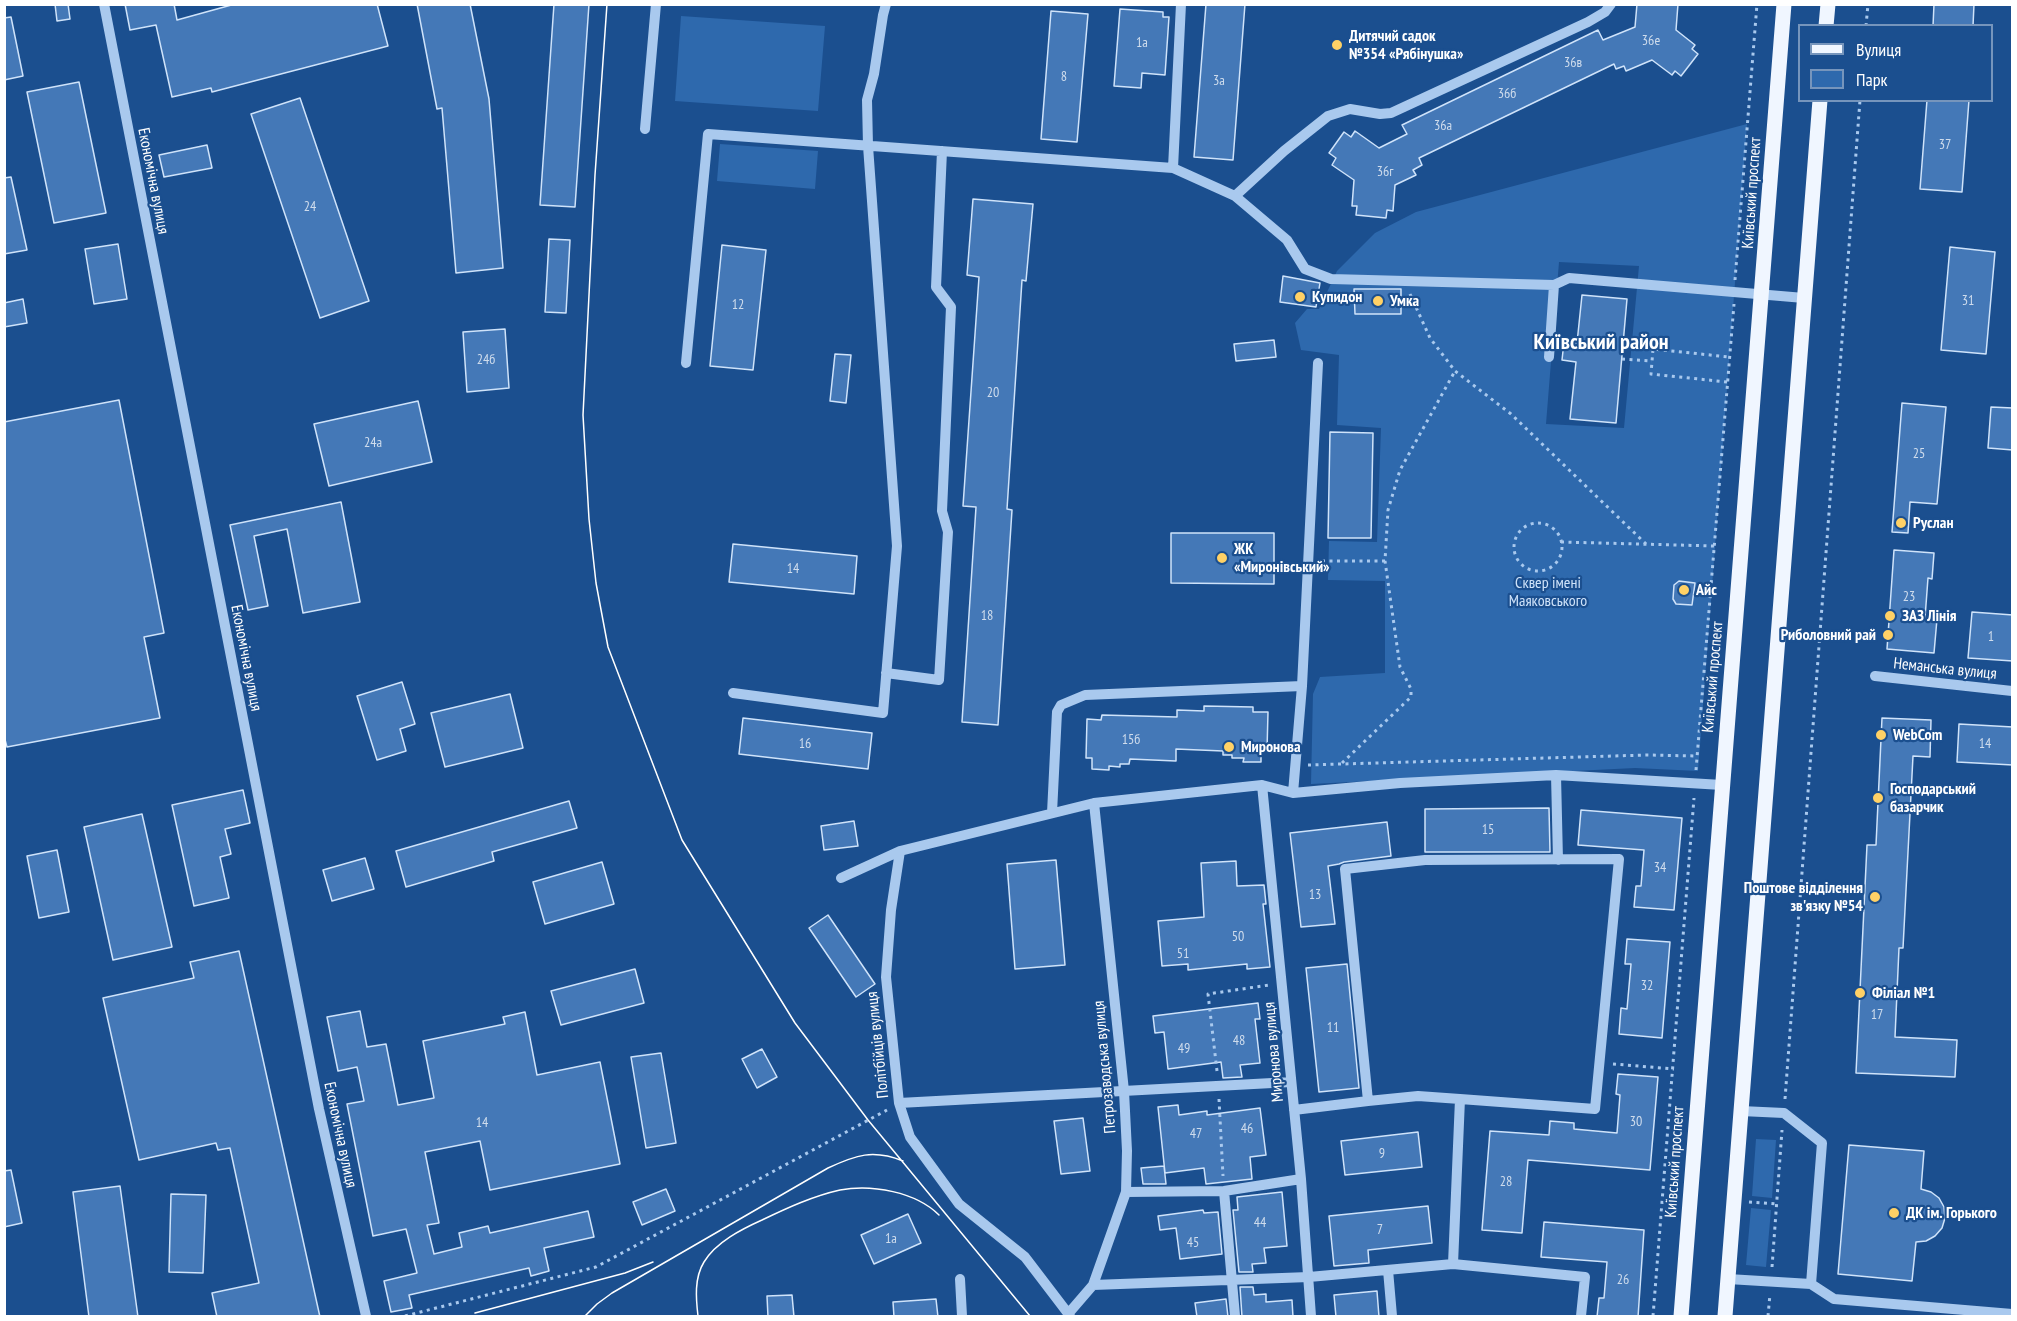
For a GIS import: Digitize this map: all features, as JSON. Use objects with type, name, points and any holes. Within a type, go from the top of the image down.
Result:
[{"type":"main road","name":"Київський проспект","points":[[1681,1317],[1784,4]]},
{"type":"main road","points":[[1826,24],[1828,4]]},
{"type":"main road","points":[[1725,1317],[1820,102]]},
{"type":"street","name":"Економічна вулиця","points":[[104,4],[316,1097],[366,1317]]},
{"type":"street","points":[[645,129],[656,4]]},
{"type":"street","points":[[733,693],[883,713],[897,546],[868,146],[867,100],[874,74],[886,4]]},
{"type":"street","points":[[1173,168],[1181,4]]},
{"type":"street","points":[[1235,196],[1284,151],[1328,116],[1350,109],[1380,114],[1391,113],[1588,22],[1605,12],[1611,4]]},
{"type":"street","points":[[686,363],[708,134],[1173,168],[1235,196],[1287,240],[1305,269],[1331,279],[1554,285],[1569,278],[1804,298]]},
{"type":"street","points":[[886,673],[939,680],[948,532],[942,511],[951,307],[936,287],[942,151]]},
{"type":"street","points":[[1549,357],[1554,285]]},
{"type":"street","points":[[1293,793],[1302,686],[1318,363]]},
{"type":"street","name":"Неманська вулиця","points":[[1875,676],[2013,691]]},
{"type":"street","points":[[1052,813],[1057,712],[1067,701],[1085,695],[1302,686]]},
{"type":"street","points":[[841,878],[900,851],[1094,803],[1262,785],[1293,793],[1400,783],[1556,776],[1722,785]]},
{"type":"street","points":[[1556,776],[1558,860]]},
{"type":"street","name":"Миронова вулиця","points":[[1262,785],[1283,983],[1311,1317]]},
{"type":"street","name":"Петрозаводська вулиця","points":[[1069,1315],[1093,1285],[1126,1192],[1127,1151],[1124,1091],[1094,803]]},
{"type":"street","name":"Політбійців вулиця","points":[[900,851],[891,910],[886,977],[899,1103],[910,1137],[959,1204],[1024,1257],[1069,1315]]},
{"type":"street","points":[[1294,1110],[1418,1096],[1595,1109],[1619,859],[1425,860],[1345,869],[1368,1101]]},
{"type":"street","points":[[899,1103],[1291,1082]]},
{"type":"street","points":[[1453,1264],[1460,1099]]},
{"type":"street","points":[[1741,1111],[1784,1113],[1822,1143],[1811,1284]]},
{"type":"street","points":[[1126,1192],[1224,1191],[1301,1179]]},
{"type":"street","points":[[1224,1191],[1235,1317]]},
{"type":"street","points":[[1093,1285],[1309,1277],[1453,1264],[1585,1277],[1581,1317]]},
{"type":"street","points":[[1388,1270],[1392,1317]]},
{"type":"street","points":[[960,1279],[962,1317]]},
{"type":"street","points":[[1728,1279],[1811,1284],[1834,1299],[2013,1314]]},
{"type":"path","points":[[1653,1317],[1757,4]]},
{"type":"path","points":[[1866,24],[1868,4]]},
{"type":"path","points":[[1768,1317],[1860,102]]},
{"type":"path","points":[[1404,280],[1430,338],[1455,371],[1511,414],[1647,544]]},
{"type":"path","points":[[1727,382],[1651,374],[1652,361],[1653,349],[1729,357]]},
{"type":"path","points":[[1622,359],[1652,361]]},
{"type":"path","points":[[1342,764],[1412,697],[1411,689],[1400,667],[1385,561],[1388,510],[1400,470],[1455,371]]},
{"type":"path","points":[[1533,523],[1548,525],[1554,529],[1561,542],[1559,558],[1554,564],[1539,570],[1524,566],[1518,560],[1515,552],[1516,537],[1526,526],[1533,523]]},
{"type":"path","points":[[1561,542],[1714,546]]},
{"type":"path","points":[[1309,560],[1385,561]]},
{"type":"path","points":[[1294,766],[1647,755],[1698,756]]},
{"type":"path","points":[[1224,1191],[1219,1086],[1208,994],[1283,983]]},
{"type":"path","points":[[1599,1063],[1674,1069]]},
{"type":"path","points":[[405,1317],[596,1267],[899,1103]]},
{"type":"green space","points":[[681,16],[825,26],[818,111],[675,101]]},
{"type":"green space","name":"Сквер імені Маяковського","points":[[1747,124],[1698,771],[1635,768],[1311,784],[1313,694],[1320,677],[1385,673],[1385,581],[1328,580],[1329,541],[1377,542],[1381,428],[1337,425],[1339,355],[1301,350],[1295,323],[1307,309],[1319,309],[1337,271],[1375,233],[1416,212]],"holes":[[[1559,262],[1639,266],[1624,428],[1546,424]]]},
{"type":"green space","points":[[720,144],[818,151],[815,189],[717,181]]},
{"type":"green space","points":[[1756,1139],[1776,1140],[1772,1198],[1752,1196]]},
{"type":"green space","points":[[1751,1208],[1771,1210],[1766,1267],[1746,1265]]},
{"type":"building","points":[[55,4],[68,4],[70,19],[57,21]]},
{"type":"building","points":[[125,4],[174,4],[177,20],[235,4],[377,4],[388,46],[212,92],[211,88],[172,97],[156,25],[130,30]]},
{"type":"building","points":[[417,4],[470,4],[489,99],[503,268],[456,273],[442,108],[437,109]]},
{"type":"building","points":[[554,4],[589,4],[575,207],[540,205]]},
{"type":"building","points":[[1206,4],[1245,4],[1233,160],[1194,157]]},
{"type":"building","points":[[1637,4],[1678,4],[1676,30],[1695,45],[1692,49],[1698,54],[1681,76],[1675,71],[1672,75],[1652,60],[1626,71],[1624,66],[1616,69],[1614,64],[1419,158],[1422,165],[1413,170],[1416,175],[1395,185],[1393,211],[1387,210],[1386,218],[1356,215],[1357,206],[1352,206],[1354,180],[1332,165],[1336,158],[1329,153],[1344,132],[1351,137],[1355,131],[1379,148],[1407,134],[1402,125],[1598,30],[1603,40],[1635,27]]},
{"type":"building","points":[[1934,4],[1974,4],[1973,24],[1933,24]]},
{"type":"building","points":[[1120,9],[1163,12],[1163,17],[1169,17],[1165,75],[1142,73],[1141,88],[1114,86]]},
{"type":"building","points":[[1051,11],[1088,14],[1077,142],[1041,139]]},
{"type":"building","points":[[11,17],[23,76],[4,80],[4,18]]},
{"type":"building","points":[[79,82],[106,213],[54,223],[27,92]]},
{"type":"building","points":[[300,98],[369,301],[320,318],[251,114]]},
{"type":"building","points":[[1927,102],[1969,102],[1962,192],[1920,189]]},
{"type":"building","points":[[207,145],[212,168],[164,177],[159,155]]},
{"type":"building","points":[[11,177],[27,250],[4,254],[4,178]]},
{"type":"building","points":[[973,199],[1033,204],[1026,281],[1022,280],[1007,509],[1012,510],[998,725],[962,722],[976,507],[963,506],[979,277],[967,275]]},
{"type":"building","points":[[549,239],[570,240],[566,313],[545,312]]},
{"type":"building","points":[[118,244],[127,299],[94,304],[85,249]]},
{"type":"building","points":[[722,245],[766,250],[753,370],[710,366]]},
{"type":"building","points":[[1950,247],[1995,252],[1986,354],[1941,350]]},
{"type":"building","points":[[1283,276],[1320,283],[1316,307],[1280,302]]},
{"type":"building","name":"Умка","points":[[1354,289],[1401,289],[1401,314],[1355,314]]},
{"type":"building","points":[[1582,295],[1627,299],[1616,423],[1570,419],[1576,362],[1562,360],[1564,342],[1577,343]]},
{"type":"building","points":[[23,299],[27,323],[4,327],[4,303]]},
{"type":"building","points":[[505,329],[509,388],[467,392],[463,332]]},
{"type":"building","points":[[1274,340],[1276,357],[1236,361],[1234,344]]},
{"type":"building","points":[[835,354],[851,355],[846,403],[830,401]]},
{"type":"building","points":[[119,400],[164,633],[144,637],[160,718],[7,747],[4,736],[4,422]]},
{"type":"building","points":[[418,401],[432,462],[329,486],[314,424]]},
{"type":"building","points":[[1902,403],[1946,407],[1937,504],[1910,502],[1908,533],[1892,532]]},
{"type":"building","points":[[1991,407],[2013,408],[2013,450],[1988,448]]},
{"type":"building","points":[[1330,432],[1373,433],[1371,538],[1328,538]]},
{"type":"building","points":[[341,502],[360,602],[303,613],[287,529],[254,536],[268,606],[248,610],[230,525]]},
{"type":"building","name":"ЖК «Миронівський»","points":[[1171,533],[1274,533],[1274,584],[1171,583]]},
{"type":"building","points":[[733,544],[857,556],[854,594],[729,582]]},
{"type":"building","points":[[1894,550],[1934,553],[1932,579],[1928,578],[1925,618],[1937,619],[1934,653],[1887,649]]},
{"type":"building","name":"Айс","points":[[1679,581],[1695,583],[1692,605],[1676,604],[1673,599],[1674,585]]},
{"type":"building","points":[[1972,612],[2013,615],[2013,661],[1968,658]]},
{"type":"building","points":[[402,682],[415,724],[400,729],[406,751],[377,760],[357,696]]},
{"type":"building","points":[[510,694],[523,748],[445,767],[431,713]]},
{"type":"building","points":[[1204,706],[1253,707],[1253,712],[1268,712],[1267,751],[1261,750],[1261,762],[1243,762],[1244,758],[1223,755],[1223,751],[1176,749],[1176,761],[1130,759],[1129,764],[1120,764],[1120,767],[1109,766],[1109,770],[1092,769],[1092,758],[1086,758],[1087,719],[1101,720],[1102,715],[1177,717],[1177,710],[1204,711]]},
{"type":"building","points":[[743,718],[872,733],[868,769],[739,754]]},
{"type":"building","points":[[1882,718],[1931,720],[1930,757],[1913,756],[1903,948],[1899,948],[1895,1037],[1957,1040],[1955,1077],[1856,1073],[1867,845],[1876,845]]},
{"type":"building","points":[[1959,724],[2013,727],[2013,765],[1957,762]]},
{"type":"building","points":[[243,790],[250,823],[225,829],[231,854],[220,857],[229,898],[194,906],[172,805]]},
{"type":"building","points":[[569,801],[577,828],[492,852],[494,861],[406,887],[396,851]]},
{"type":"building","points":[[1549,808],[1550,852],[1425,852],[1425,809]]},
{"type":"building","points":[[1581,810],[1682,818],[1674,910],[1634,907],[1636,886],[1641,886],[1644,850],[1578,845]]},
{"type":"building","points":[[142,814],[172,947],[113,960],[84,827]]},
{"type":"building","points":[[854,821],[858,846],[824,850],[821,826]]},
{"type":"building","points":[[1387,822],[1391,856],[1328,866],[1335,924],[1301,927],[1290,833]]},
{"type":"building","points":[[57,850],[69,912],[39,918],[27,856]]},
{"type":"building","points":[[365,858],[374,889],[332,901],[323,870]]},
{"type":"building","points":[[1056,860],[1065,965],[1015,969],[1007,864]]},
{"type":"building","points":[[1236,861],[1237,886],[1264,885],[1266,904],[1263,904],[1270,967],[1247,969],[1247,964],[1188,970],[1188,964],[1162,966],[1158,921],[1204,917],[1201,863]]},
{"type":"building","points":[[602,862],[614,904],[545,924],[533,882]]},
{"type":"building","points":[[828,915],[875,984],[856,997],[809,928]]},
{"type":"building","points":[[1627,939],[1670,942],[1662,1038],[1619,1034],[1621,1008],[1627,1009],[1631,964],[1625,964]]},
{"type":"building","points":[[239,951],[320,1317],[217,1317],[212,1293],[259,1283],[230,1148],[218,1150],[216,1143],[139,1160],[103,998],[194,978],[190,962]]},
{"type":"building","points":[[1347,964],[1359,1088],[1319,1092],[1306,968]]},
{"type":"building","points":[[635,969],[644,1003],[561,1025],[551,991]]},
{"type":"building","points":[[1258,1003],[1260,1019],[1255,1019],[1260,1063],[1240,1065],[1242,1077],[1223,1078],[1221,1062],[1168,1069],[1164,1032],[1155,1033],[1153,1016]]},
{"type":"building","points":[[360,1011],[367,1047],[386,1044],[398,1105],[434,1098],[423,1041],[505,1024],[503,1017],[525,1012],[537,1075],[600,1062],[620,1164],[490,1190],[480,1141],[425,1152],[439,1223],[427,1225],[434,1254],[462,1247],[459,1233],[488,1226],[490,1233],[588,1211],[594,1237],[544,1248],[549,1271],[531,1276],[529,1268],[409,1295],[412,1308],[391,1312],[384,1281],[417,1273],[406,1229],[373,1236],[347,1104],[364,1101],[357,1067],[338,1071],[327,1017]]},
{"type":"building","points":[[762,1049],[777,1077],[757,1088],[742,1059]]},
{"type":"building","points":[[661,1053],[676,1143],[646,1148],[631,1057]]},
{"type":"building","points":[[1618,1074],[1658,1077],[1650,1170],[1528,1160],[1522,1233],[1482,1230],[1490,1131],[1549,1135],[1550,1121],[1574,1123],[1574,1129],[1617,1133],[1620,1095],[1616,1094]]},
{"type":"building","points":[[1178,1105],[1179,1115],[1207,1111],[1207,1115],[1260,1108],[1266,1155],[1250,1157],[1252,1179],[1206,1184],[1204,1168],[1165,1173],[1158,1107]]},
{"type":"building","points":[[1083,1118],[1090,1171],[1061,1174],[1054,1121]]},
{"type":"building","points":[[1418,1132],[1422,1167],[1345,1175],[1341,1141]]},
{"type":"building","name":"ДК ім. Горького","points":[[1849,1145],[1924,1151],[1921,1189],[1939,1198],[1944,1207],[1945,1218],[1942,1228],[1935,1236],[1926,1241],[1916,1242],[1912,1281],[1838,1274]]},
{"type":"building","points":[[1164,1166],[1166,1184],[1143,1184],[1141,1168]]},
{"type":"building","points":[[11,1170],[22,1223],[4,1227],[4,1171]]},
{"type":"building","points":[[120,1186],[138,1317],[89,1317],[73,1192]]},
{"type":"building","points":[[666,1189],[675,1211],[642,1225],[633,1202]]},
{"type":"building","points":[[1282,1192],[1287,1246],[1264,1248],[1266,1263],[1252,1264],[1253,1272],[1239,1272],[1233,1210],[1238,1210],[1237,1197]]},
{"type":"building","points":[[171,1194],[206,1195],[203,1273],[169,1272]]},
{"type":"building","points":[[1428,1206],[1432,1243],[1368,1250],[1369,1263],[1334,1266],[1329,1216]]},
{"type":"building","points":[[1203,1210],[1204,1213],[1218,1212],[1222,1254],[1180,1259],[1176,1228],[1160,1230],[1158,1216]]},
{"type":"building","points":[[908,1214],[921,1243],[874,1264],[861,1235]]},
{"type":"building","points":[[1544,1222],[1644,1230],[1638,1317],[1597,1317],[1599,1298],[1604,1298],[1607,1262],[1541,1257]]},
{"type":"building","points":[[1240,1287],[1253,1287],[1254,1295],[1266,1294],[1266,1302],[1292,1300],[1293,1317],[1242,1317]]},
{"type":"building","points":[[1377,1291],[1379,1317],[1336,1317],[1334,1295]]},
{"type":"building","points":[[792,1295],[794,1317],[768,1317],[767,1296]]},
{"type":"building","points":[[936,1299],[938,1317],[894,1317],[893,1302]]},
{"type":"building","points":[[1226,1299],[1228,1317],[1197,1317],[1195,1303]]},
{"type":"tram line","points":[[607,4],[595,175],[583,415],[589,519],[596,583],[608,647],[682,840],[795,1023],[868,1120],[1030,1316]]},
{"type":"tram line","points":[[585,1316],[612,1293],[828,1168],[865,1155],[883,1155],[903,1161]]},
{"type":"tram line","points":[[698,1316],[697,1282],[701,1268],[709,1255],[722,1242],[738,1232],[791,1207],[840,1190],[866,1188],[906,1195],[939,1215]]},
{"type":"tram line","points":[[475,1313],[625,1273],[653,1262]]},
{"type":"place","name":"Дитячий садок №354 «Рябінушка»","points":[[1337,45]]},
{"type":"place","name":"Купидон","points":[[1300,297]]},
{"type":"place","name":"Умка","points":[[1378,301]]},
{"type":"place","name":"Руслан","points":[[1901,523]]},
{"type":"place","name":"ЖК «Миронівський»","points":[[1222,558]]},
{"type":"place","name":"Айс","points":[[1684,590]]},
{"type":"place","name":"ЗАЗ Лінія","points":[[1890,616]]},
{"type":"place","name":"Риболовний рай","points":[[1888,635]]},
{"type":"place","name":"WebCom","points":[[1881,735]]},
{"type":"place","name":"Миронова","points":[[1229,747]]},
{"type":"place","name":"Господарський базарчик","points":[[1878,798]]},
{"type":"place","name":"Поштове відділення зв'язку №54","points":[[1875,897]]},
{"type":"place","name":"Філіал №1","points":[[1860,993]]},
{"type":"place","name":"ДК ім. Горького","points":[[1894,1213]]},
{"type":"district","name":"Київський район","points":[[1601,343]]}]
